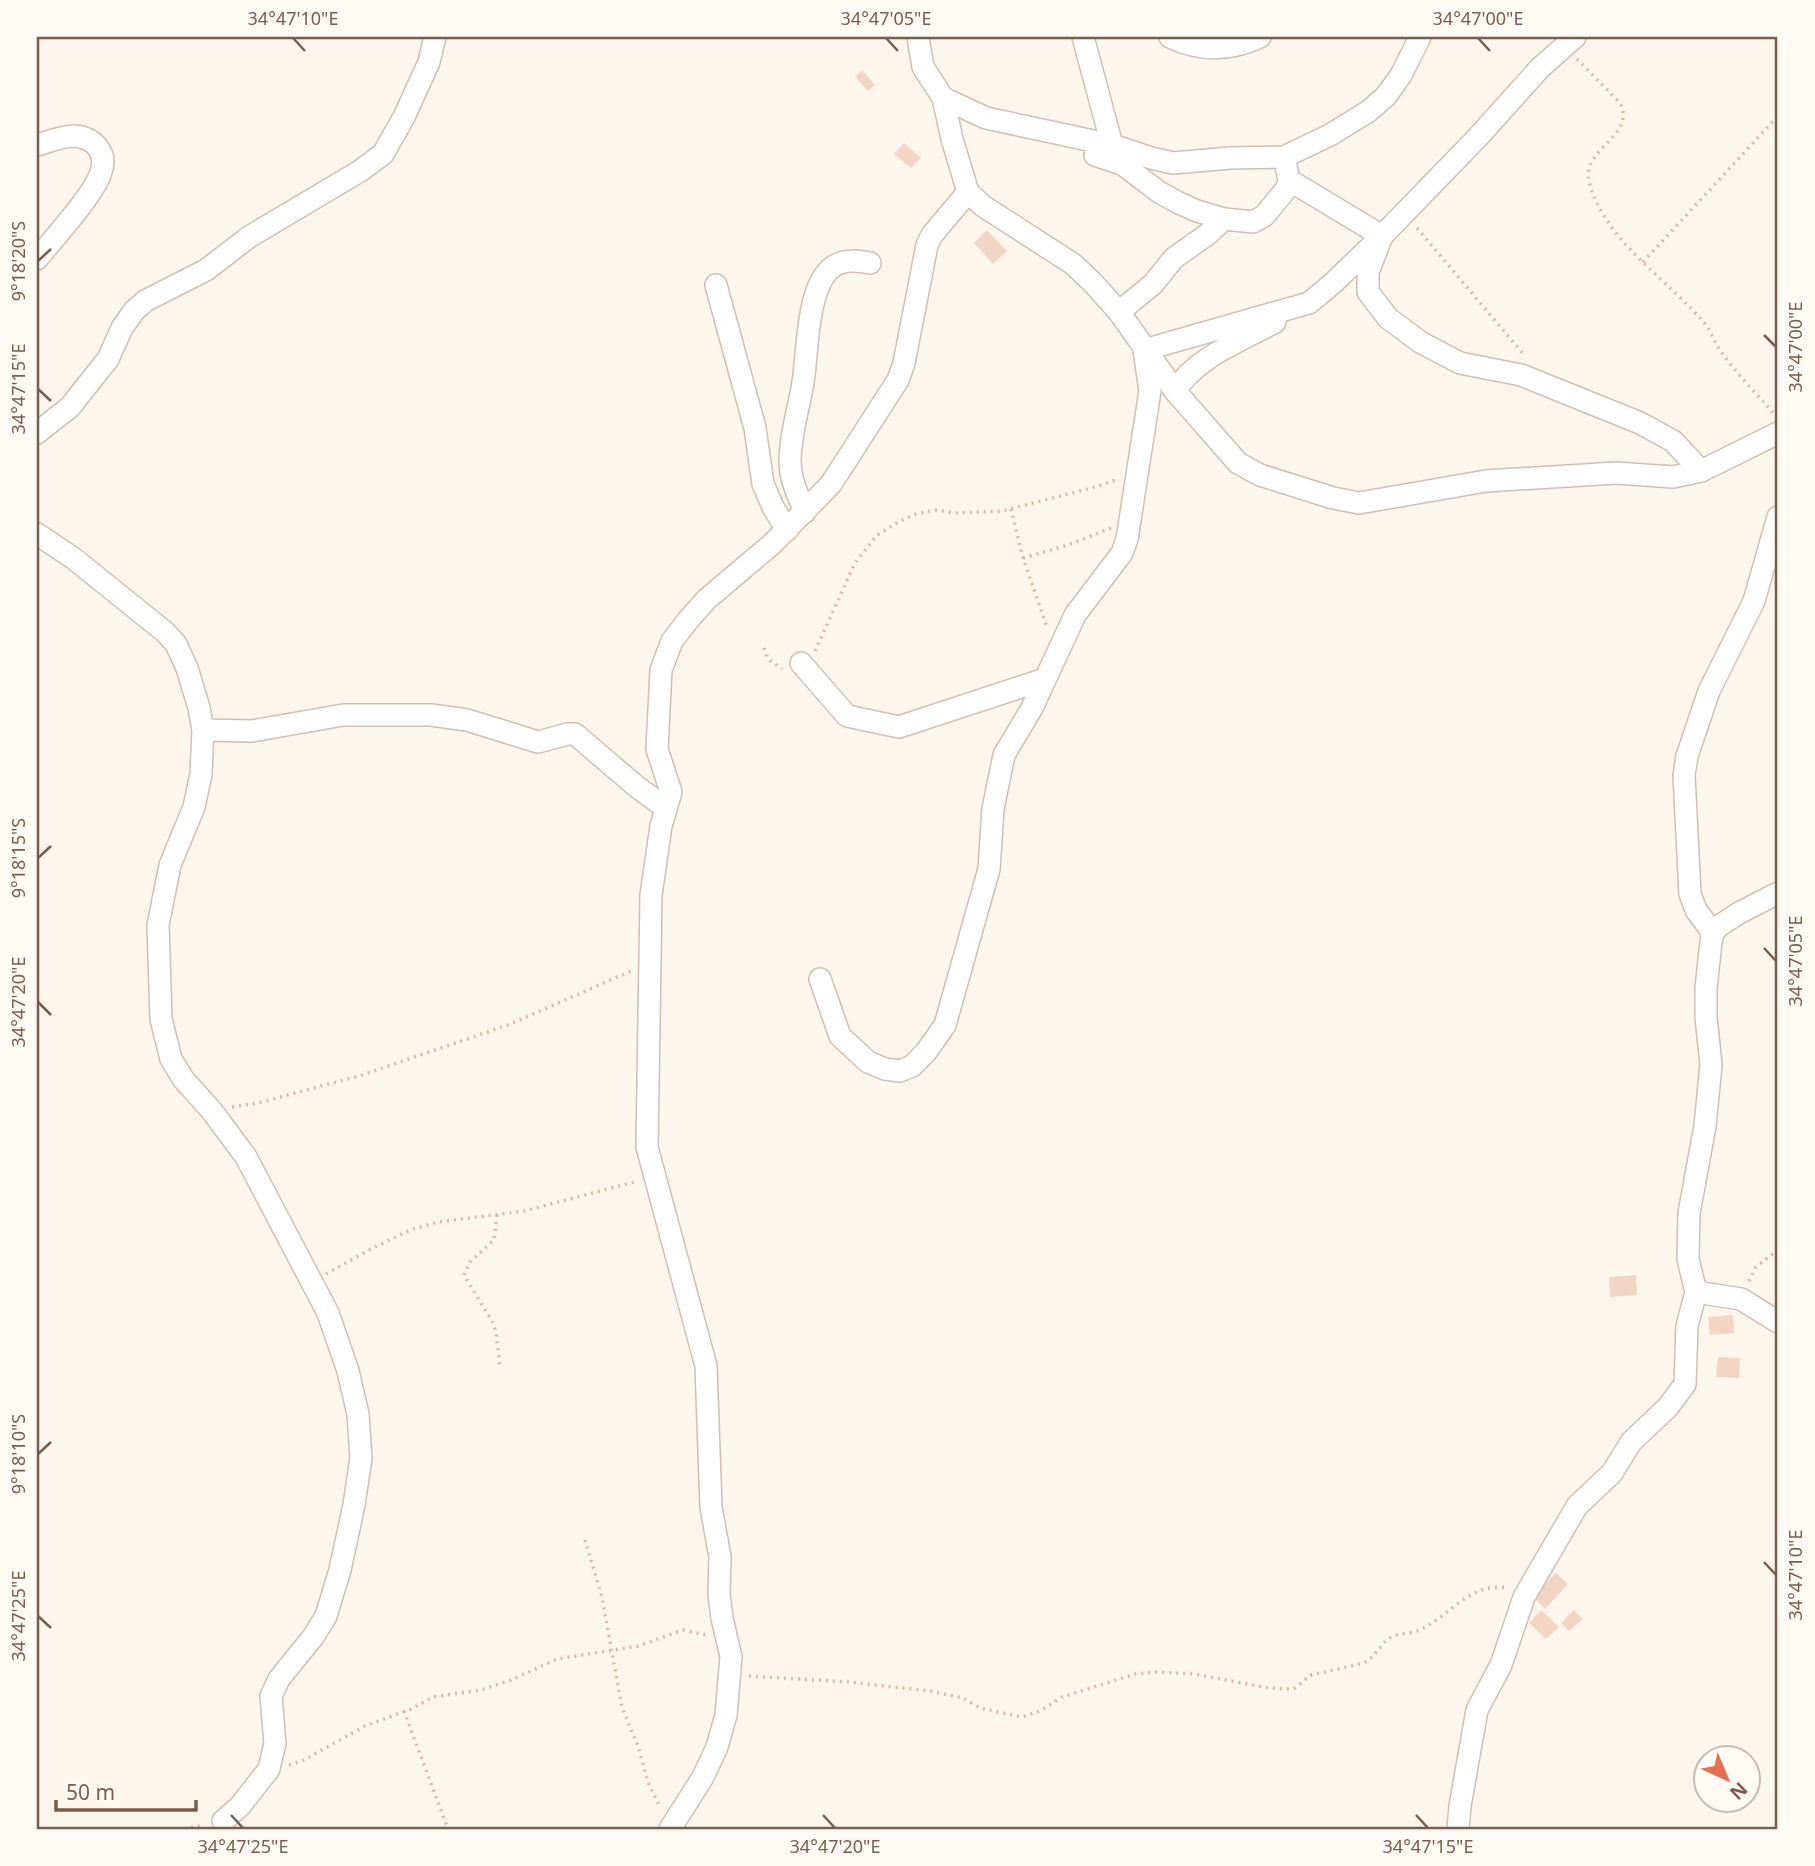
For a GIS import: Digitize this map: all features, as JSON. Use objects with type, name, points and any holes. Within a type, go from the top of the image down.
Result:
[{"type":"street","points":[[39,428],[70,407],[107,359],[122,328],[134,311],[145,301],[206,270],[249,237],[360,171],[383,153],[404,117],[429,62],[435,37]]},
{"type":"street","points":[[901,37],[943,98],[968,192],[983,206],[1073,264],[1119,312],[1175,391],[1238,463],[1248,470],[1332,498],[1359,503],[1486,481],[1616,472],[1673,477],[1700,471],[1778,433]]},
{"type":"street","points":[[918,37],[923,67]]},
{"type":"street","points":[[1083,37],[1112,145]]},
{"type":"street","points":[[1170,37],[1200,47],[1222,49],[1260,37]]},
{"type":"street","points":[[943,98],[986,118],[1112,145],[1173,163],[1230,158],[1284,158],[1330,135],[1369,111],[1386,96],[1401,75],[1420,37]]},
{"type":"street","points":[[1175,391],[1183,378],[1199,364],[1309,303],[1332,284],[1478,137],[1564,40]]},
{"type":"street","points":[[1050,133],[1074,149],[1122,164],[1159,192],[1197,211],[1224,219],[1250,222],[1258,220],[1287,188],[1289,180],[1284,158]]},
{"type":"street","points":[[37,145],[72,136],[87,139],[99,146],[102,172],[86,199],[37,259]]},
{"type":"street","points":[[1289,180],[1382,236]]},
{"type":"street","points":[[666,1823],[703,1777],[717,1747],[726,1715],[731,1675],[730,1647],[719,1594],[720,1557],[711,1507],[706,1366],[647,1147],[653,870],[671,792],[657,750],[661,670],[672,641],[707,599],[787,530],[831,484],[898,380],[904,363],[927,245],[932,235],[968,192]]},
{"type":"street","points":[[1119,312],[1153,284],[1174,258],[1224,219]]},
{"type":"street","points":[[1382,236],[1368,272],[1368,292],[1388,318],[1460,363],[1521,375],[1640,422],[1673,441],[1700,471]]},
{"type":"street","points":[[805,512],[791,481],[790,459],[814,299],[826,274],[834,266],[853,260],[870,263]]},
{"type":"street","points":[[716,285],[755,429],[763,484],[773,508],[787,530]]},
{"type":"street","points":[[1144,350],[1309,303]]},
{"type":"street","points":[[820,979],[839,1035],[868,1062],[885,1069],[900,1071],[912,1066],[926,1052],[945,1025],[989,869],[993,809],[1004,755],[1032,708],[1075,615],[1122,553],[1127,540],[1150,391],[1144,350]]},
{"type":"street","points":[[1713,933],[1696,910],[1690,894],[1684,792],[1687,756],[1709,691],[1754,601],[1778,517]]},
{"type":"street","points":[[37,534],[73,558],[165,632],[176,644],[187,668],[203,730],[201,774],[194,807],[170,865],[158,925],[161,1019],[171,1059],[184,1080],[212,1111],[246,1157],[313,1282],[328,1313],[348,1371],[358,1414],[361,1458],[346,1544],[326,1616],[313,1637],[279,1679],[271,1696],[275,1743],[269,1769],[240,1806],[223,1821]]},
{"type":"street","points":[[801,663],[847,716],[899,727],[1045,679]]},
{"type":"street","points":[[203,730],[252,731],[343,715],[420,715],[467,720],[538,741],[575,734],[666,808]]},
{"type":"street","points":[[1458,1829],[1477,1710],[1501,1665],[1524,1597],[1577,1506],[1612,1473],[1631,1442],[1681,1393],[1685,1384],[1687,1326],[1696,1293],[1688,1259],[1689,1213],[1705,1126],[1711,1065],[1706,988],[1713,933],[1739,913],[1778,893]]},
{"type":"street","points":[[1696,1293],[1741,1299],[1778,1322]]},
{"type":"path","points":[[1564,40],[1624,110],[1624,120],[1619,130],[1587,170],[1595,203],[1643,262],[1706,326],[1719,348],[1778,419]]},
{"type":"path","points":[[1643,262],[1778,116]]},
{"type":"path","points":[[1404,213],[1526,357]]},
{"type":"path","points":[[764,648],[768,659],[782,669],[792,669],[809,659],[819,643],[855,563],[876,536],[916,513],[936,510],[980,513],[1011,509],[1100,486],[1137,471]]},
{"type":"path","points":[[1011,509],[1023,558],[1057,654]]},
{"type":"path","points":[[1023,558],[1068,545],[1130,521]]},
{"type":"path","points":[[212,1111],[258,1103],[359,1076],[508,1024],[650,963]]},
{"type":"path","points":[[313,1282],[410,1230],[438,1222],[524,1211],[655,1176]]},
{"type":"path","points":[[497,1215],[494,1240],[470,1262],[464,1275],[492,1321],[500,1367]]},
{"type":"path","points":[[1741,1299],[1756,1267],[1778,1250]]},
{"type":"path","points":[[585,1540],[602,1597],[622,1708],[638,1745],[648,1782],[666,1823]]},
{"type":"path","points":[[731,1675],[849,1682],[930,1691],[963,1698],[980,1708],[1021,1717],[1040,1711],[1062,1698],[1135,1674],[1194,1674],[1288,1689],[1296,1688],[1311,1675],[1364,1663],[1372,1658],[1386,1640],[1421,1629],[1486,1587],[1518,1587],[1535,1578]]},
{"type":"path","points":[[269,1769],[302,1760],[335,1741],[433,1698],[453,1693],[464,1694],[511,1680],[557,1659],[638,1646],[683,1630],[707,1635],[730,1647]]},
{"type":"path","points":[[404,1712],[448,1829]]},
{"type":"building","points":[[862,70],[875,85],[868,91],[855,77]]},
{"type":"building","points":[[904,143],[921,158],[911,168],[894,154]]},
{"type":"building","points":[[987,230],[1007,251],[993,264],[974,243]]},
{"type":"building","points":[[1636,1275],[1637,1295],[1610,1297],[1609,1277]]},
{"type":"building","points":[[1733,1315],[1734,1333],[1710,1335],[1708,1317]]},
{"type":"building","points":[[1718,1357],[1740,1358],[1739,1378],[1716,1377]]},
{"type":"building","points":[[1556,1573],[1568,1584],[1545,1609],[1533,1597]]},
{"type":"building","points":[[1541,1610],[1559,1627],[1546,1639],[1529,1623]]},
{"type":"building","points":[[1574,1610],[1583,1619],[1569,1631],[1561,1623]]}]
